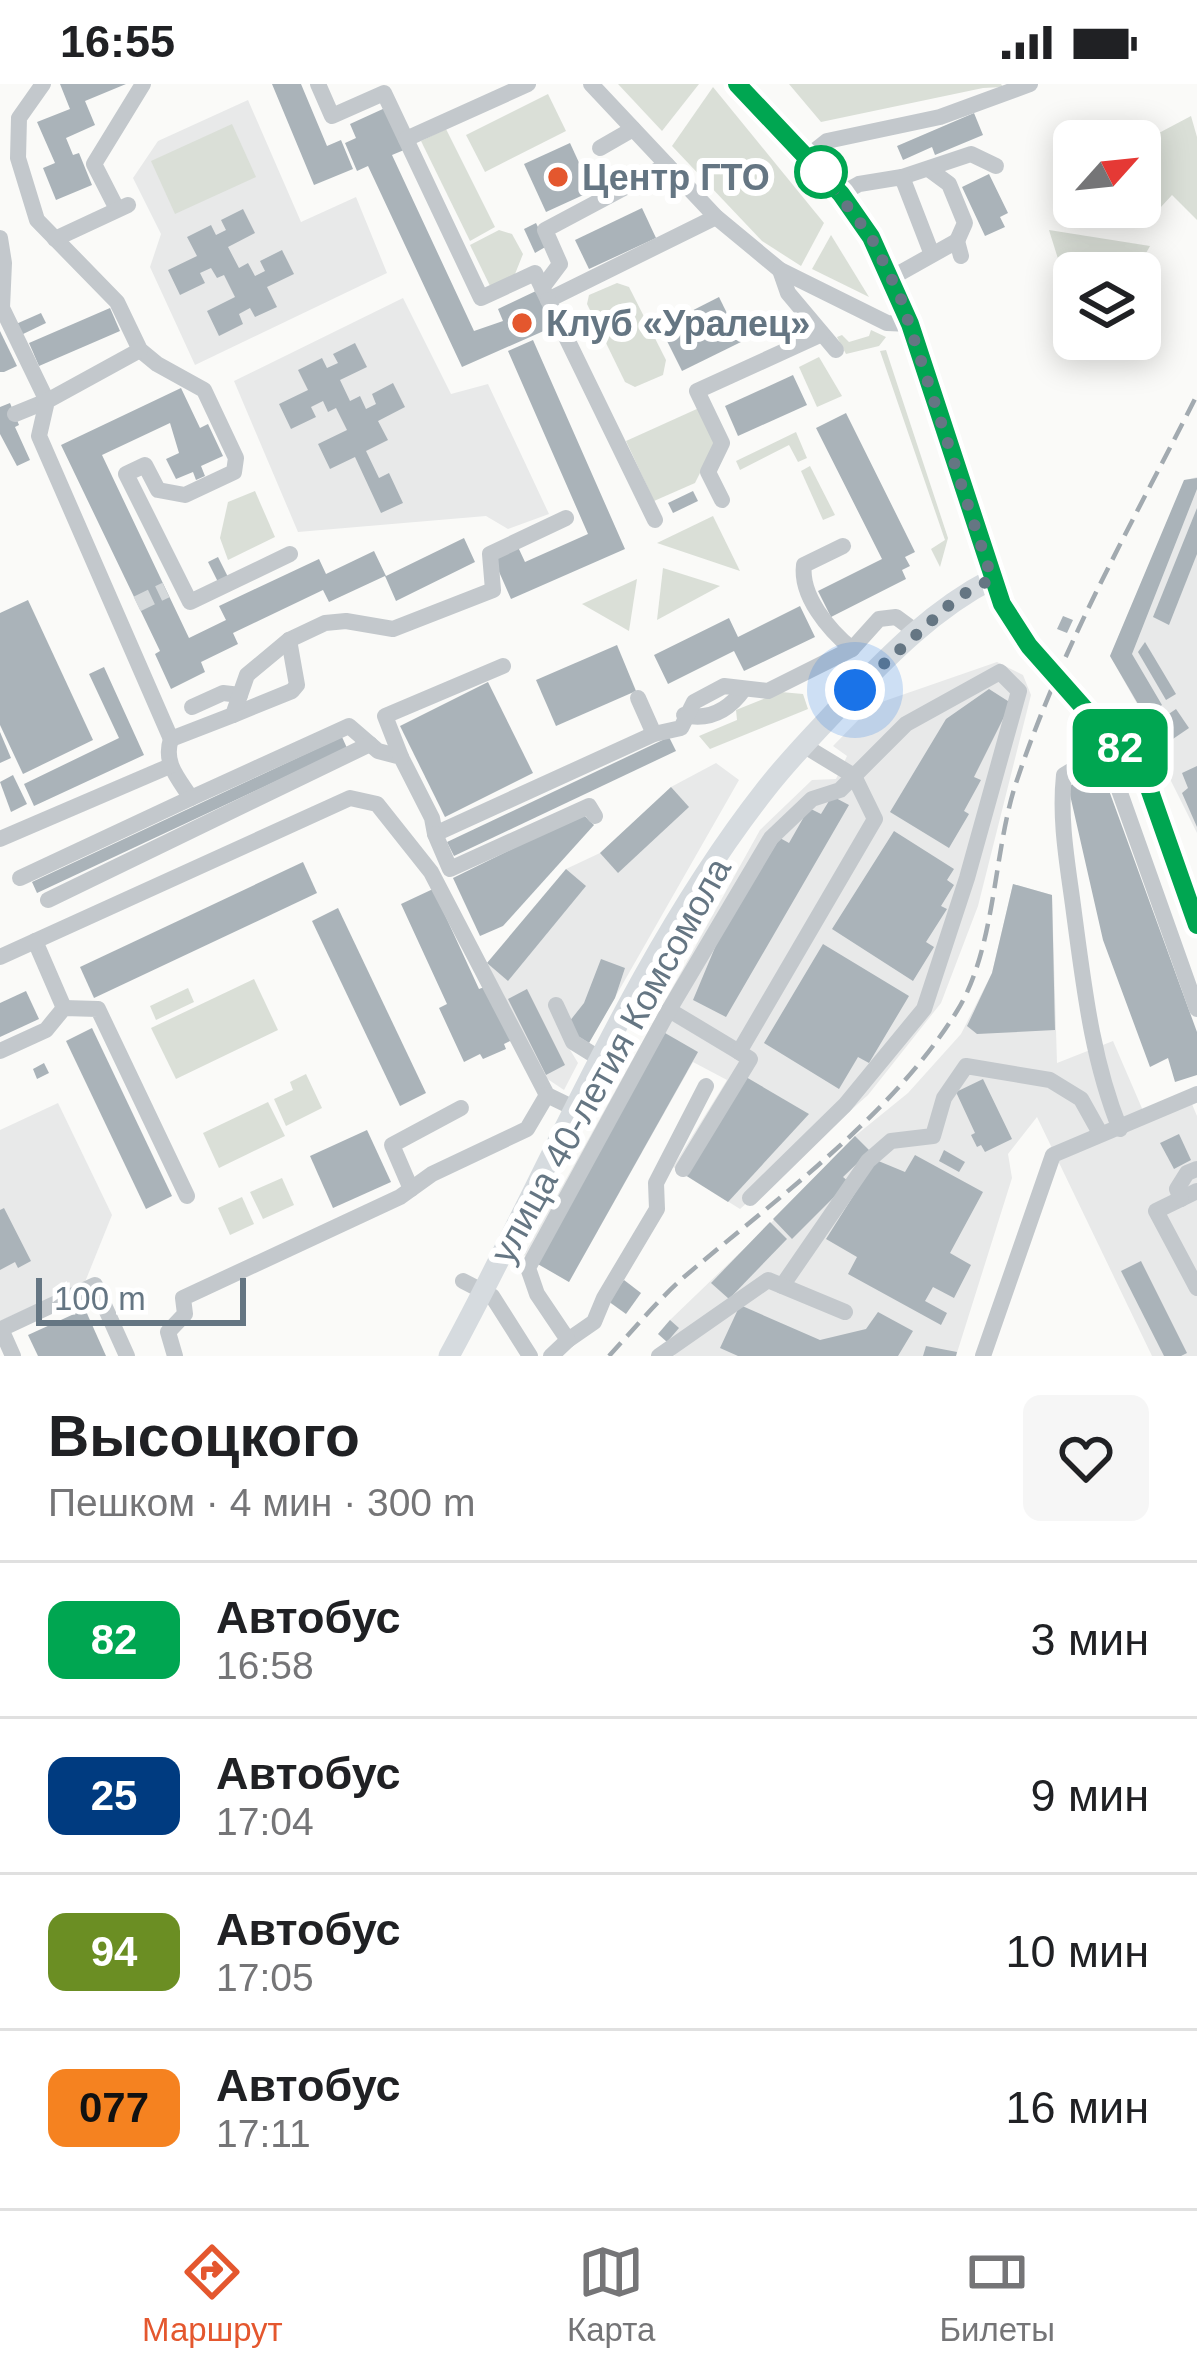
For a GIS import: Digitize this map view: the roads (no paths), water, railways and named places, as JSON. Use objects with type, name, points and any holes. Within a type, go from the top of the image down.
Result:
[{"type":"main road","points":[[737,84],[841,194],[871,237],[910,324],[1002,604],[1029,646],[1145,777],[1197,925]]},
{"type":"main road","name":"улица 40-летия Комсомола","points":[[449,1356],[664,944],[724,849],[803,745],[916,632],[958,597],[992,579]]},
{"type":"street","points":[[0,129],[19,118],[43,84]]},
{"type":"street","points":[[55,239],[123,207],[94,164],[142,84]]},
{"type":"street","points":[[319,84],[332,116],[384,93],[481,298],[535,273],[655,520]]},
{"type":"street","points":[[591,84],[716,217],[780,270],[887,323],[910,324]]},
{"type":"street","points":[[807,158],[827,140],[940,117],[1030,84]]},
{"type":"street","points":[[406,139],[527,89]]},
{"type":"street","points":[[19,118],[18,158],[37,220],[117,302],[140,350],[204,391],[236,458],[234,472],[185,495],[158,490],[145,466],[126,474],[173,586],[190,602],[290,554]]},
{"type":"street","points":[[600,148],[633,129]]},
{"type":"street","points":[[841,194],[859,184],[930,170],[971,154],[996,166]]},
{"type":"street","points":[[545,294],[560,264],[545,230],[667,165]]},
{"type":"street","points":[[891,278],[932,253],[959,249],[965,223],[949,184],[930,170]]},
{"type":"street","points":[[902,177],[932,253]]},
{"type":"street","points":[[545,294],[716,217]]},
{"type":"street","points":[[0,238],[2,308],[46,400],[39,436],[172,739],[166,754],[170,766],[191,798]]},
{"type":"street","points":[[780,270],[788,293],[836,350]]},
{"type":"street","points":[[722,500],[708,472],[722,443],[697,391],[822,334]]},
{"type":"street","points":[[15,414],[140,350]]},
{"type":"street","points":[[233,715],[247,675],[289,640],[325,623],[346,621],[393,629],[493,590],[490,554],[566,518]]},
{"type":"street","points":[[843,546],[804,565],[802,578],[830,631],[852,649]]},
{"type":"street","points":[[119,612],[137,604]]},
{"type":"street","points":[[435,834],[654,734],[681,728],[694,702],[724,686],[768,692],[852,649],[879,619],[896,617],[916,632]]},
{"type":"street","points":[[172,739],[292,692],[296,685],[289,640]]},
{"type":"street","points":[[502,666],[385,716],[390,739],[432,818],[450,869],[589,806],[595,816]]},
{"type":"street","points":[[568,1340],[537,1294],[528,1268],[669,1010],[771,838],[812,799],[840,790],[906,724],[1000,672],[1019,691],[967,878],[924,1009],[845,1105],[750,1198]]},
{"type":"street","points":[[192,707],[223,693],[240,695]]},
{"type":"street","points":[[638,698],[654,734]]},
{"type":"street","points":[[20,878],[340,728],[358,731],[378,752],[401,757]]},
{"type":"street","points":[[1117,743],[1064,775],[1060,812],[1086,1004],[1101,1083],[1120,1129]]},
{"type":"street","points":[[48,900],[370,744]]},
{"type":"street","points":[[739,1052],[875,820],[854,776],[803,745]]},
{"type":"street","points":[[0,839],[170,766]]},
{"type":"street","points":[[1112,773],[1197,1009]]},
{"type":"street","points":[[0,957],[350,798],[377,804],[431,872],[547,1095],[576,1109]]},
{"type":"street","points":[[35,941],[64,1008]]},
{"type":"street","points":[[556,1005],[573,1042],[602,1060]]},
{"type":"street","points":[[0,1051],[46,1030],[64,1008]]},
{"type":"street","points":[[64,1008],[98,1009],[187,1196]]},
{"type":"street","points":[[669,1010],[750,1059],[683,1169]]},
{"type":"street","points":[[782,1286],[868,1161],[891,1141],[932,1136],[944,1098],[966,1066],[1050,1080],[1081,1099],[1100,1133]]},
{"type":"street","points":[[551,1356],[594,1322],[657,1209],[656,1183],[706,1086]]},
{"type":"street","points":[[983,1356],[1053,1156],[1197,1094]]},
{"type":"street","points":[[175,1356],[168,1332],[185,1314],[183,1298],[526,1129],[547,1095]]},
{"type":"street","points":[[411,1189],[392,1145],[461,1108]]},
{"type":"street","points":[[1189,1195],[1177,1189],[1187,1173],[1197,1168]]},
{"type":"street","points":[[1189,1195],[1156,1211],[1197,1288]]},
{"type":"street","points":[[659,1356],[768,1280],[844,1312]]},
{"type":"street","points":[[463,1281],[492,1297],[530,1356]]},
{"type":"street","points":[[13,1356],[1,1329],[94,1286],[127,1356]]},
{"type":"street","points":[[509,1356],[520,1339]]},
{"type":"tunnel","points":[[137,604],[166,590]]},
{"type":"railway","points":[[609,1356],[684,1277],[867,1120],[900,1086],[957,1011],[979,959],[1008,810],[1034,732],[1099,586],[1197,395]]},
{"type":"place","name":"Центр ГТО","points":[[558,177]]},
{"type":"place","name":"Клуб «Уралец»","points":[[522,323]]}]
